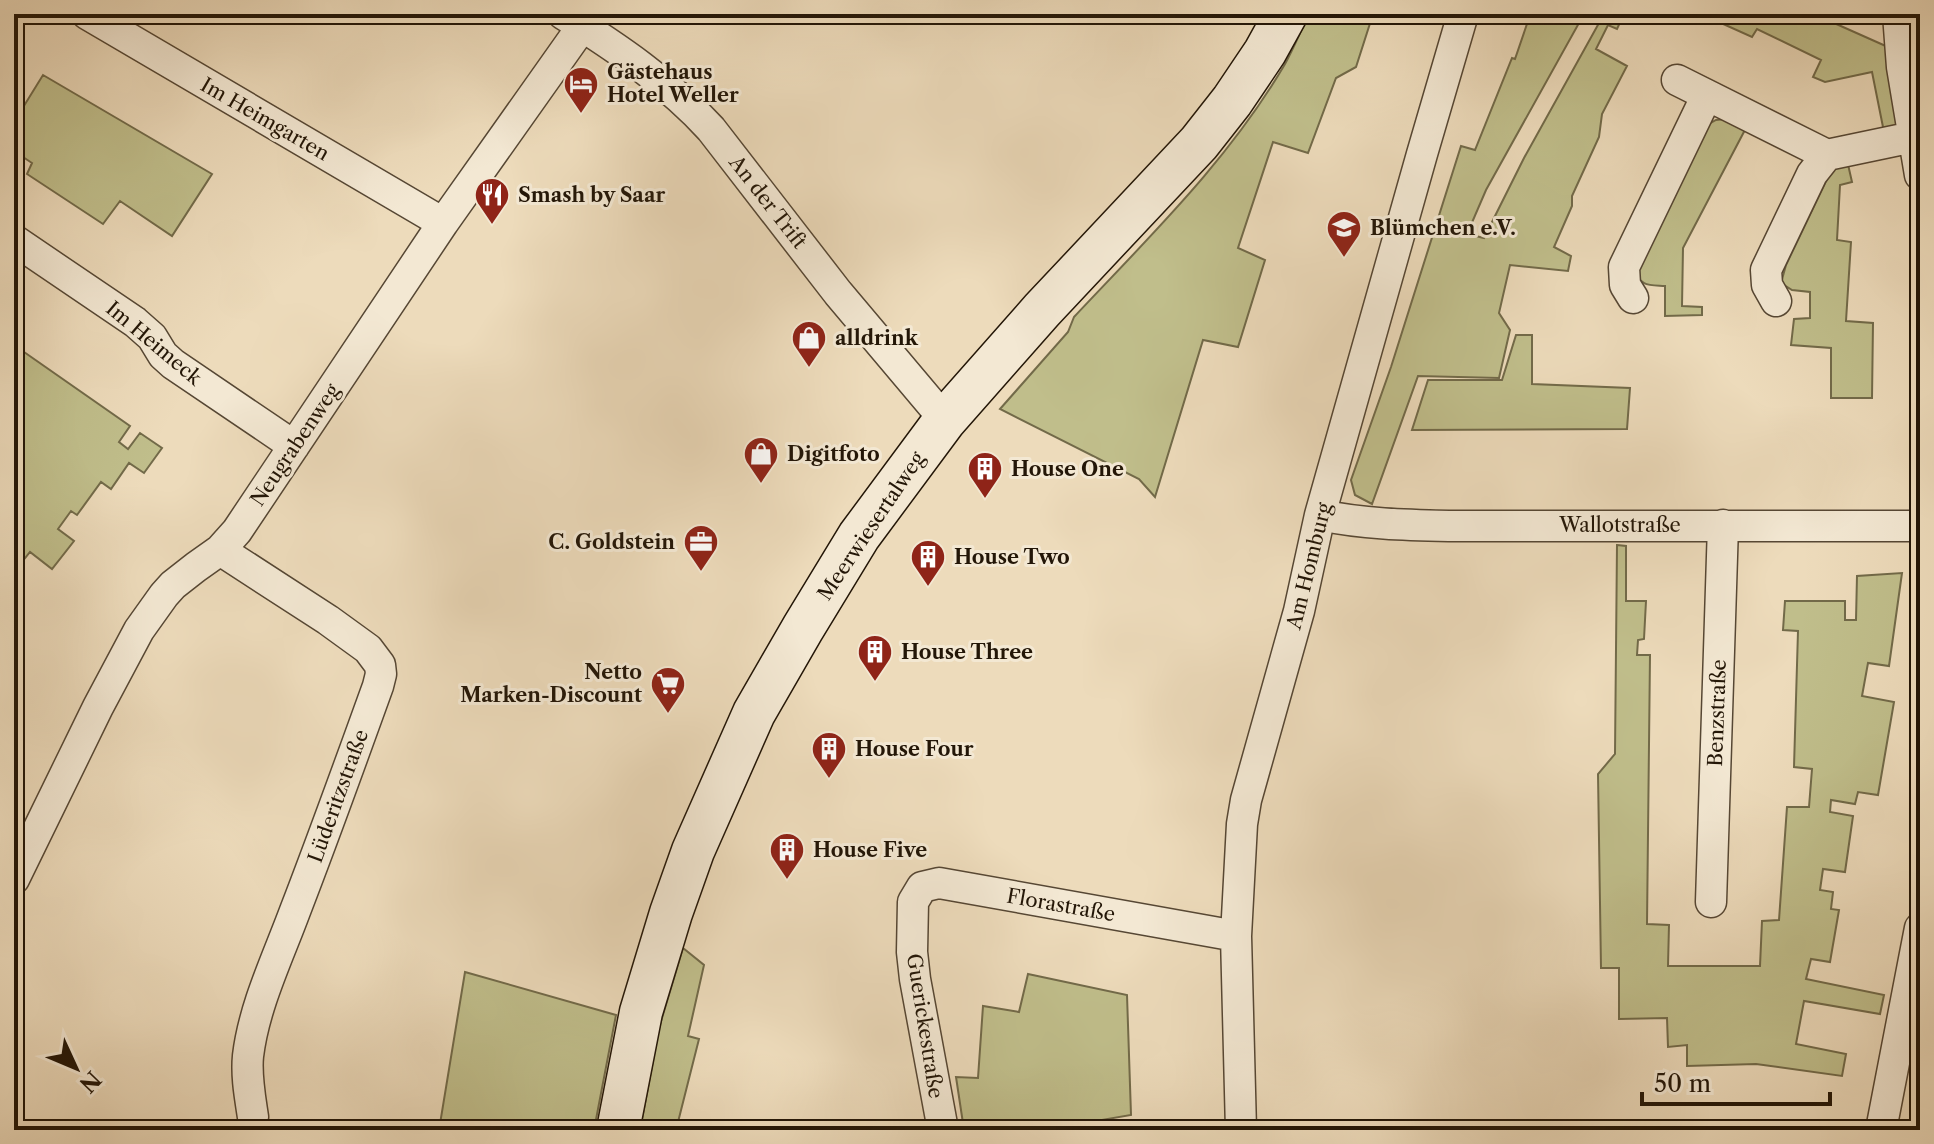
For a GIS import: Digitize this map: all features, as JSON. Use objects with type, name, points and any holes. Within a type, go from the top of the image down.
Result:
[{"type":"main road","name":"Meerwiesertalweg","points":[[618,1130],[641,1012],[693,851],[754,713],[795,641],[859,536],[945,420],[1032,321],[1199,143],[1265,52],[1286,14]]},
{"type":"street","name":"Im Heimgarten","points":[[87,14],[443,223]]},
{"type":"street","name":"Am Homburg","points":[[1241,1130],[1236,936],[1246,800],[1299,611],[1320,515],[1463,14]]},
{"type":"street","points":[[1898,14],[1902,67],[1920,175]]},
{"type":"street","name":"Neugrabenweg","points":[[14,879],[139,630],[173,585],[220,550],[237,531],[579,18]]},
{"type":"street","name":"An der Trift","points":[[579,18],[687,104],[711,129],[838,293],[945,420]]},
{"type":"street","points":[[1677,80],[1827,155],[1913,137]]},
{"type":"street","points":[[1633,298],[1625,285],[1624,267],[1707,95]]},
{"type":"street","points":[[1776,301],[1767,285],[1766,270],[1812,174],[1827,155]]},
{"type":"street","name":"Im Heimeck","points":[[14,240],[135,322],[152,337],[163,355],[185,373],[294,446]]},
{"type":"street","name":"Wallotstraße","points":[[1320,515],[1378,524],[1920,526]]},
{"type":"street","name":"Benzstraße","points":[[1711,902],[1723,525]]},
{"type":"street","name":"Lüderitzstraße","points":[[220,550],[368,649],[380,665],[381,674],[253,1028],[247,1076],[253,1117]]},
{"type":"street","name":"Florastraße","points":[[911,921],[913,902],[922,887],[939,883],[1236,936]]},
{"type":"street","name":"Guerickestraße","points":[[911,921],[915,979],[943,1130]]},
{"type":"street","points":[[1881,1130],[1920,928]]},
{"type":"shaded area","points":[[1309,14],[1373,14],[1356,67],[1336,78],[1308,153],[1273,142],[1238,248],[1265,260],[1238,347],[1203,340],[1155,497],[1139,479],[1000,409],[1068,332],[1074,317],[1187,196],[1239,133],[1285,64]]},
{"type":"shaded area","points":[[1533,14],[1584,14],[1486,190],[1467,234],[1484,238],[1524,158],[1604,14],[1624,14],[1617,29],[1608,25],[1596,49],[1627,66],[1602,114],[1599,137],[1572,196],[1572,206],[1554,247],[1571,256],[1568,271],[1510,265],[1499,313],[1510,330],[1499,378],[1418,376],[1372,504],[1355,495],[1351,480],[1391,367],[1461,146],[1475,150]]},
{"type":"shaded area","points":[[1701,14],[1833,14],[1834,23],[1888,47],[1902,129],[1884,132],[1872,72],[1825,82],[1813,77],[1821,60],[1757,29],[1752,37]]},
{"type":"shaded area","points":[[43,75],[212,174],[172,236],[120,201],[103,224],[27,174],[32,163],[14,151],[14,122]]},
{"type":"shaded area","points":[[1725,119],[1747,126],[1683,248],[1682,306],[1702,307],[1702,315],[1665,316],[1665,286],[1646,284],[1634,269],[1707,125]]},
{"type":"shaded area","points":[[1847,160],[1852,182],[1840,185],[1837,240],[1851,242],[1846,321],[1873,323],[1872,398],[1831,398],[1831,348],[1791,345],[1794,319],[1810,318],[1810,292],[1792,290],[1781,283],[1786,265],[1828,177],[1837,165]]},
{"type":"shaded area","points":[[1516,335],[1532,335],[1532,384],[1630,388],[1627,429],[1412,430],[1428,380],[1502,380]]},
{"type":"shaded area","points":[[14,345],[130,426],[119,442],[128,449],[140,433],[162,448],[144,473],[129,463],[111,489],[101,482],[77,515],[71,511],[58,529],[74,541],[52,569],[30,552],[14,572]]},
{"type":"shaded area","points":[[1617,545],[1626,546],[1626,601],[1646,601],[1644,639],[1638,640],[1637,655],[1650,655],[1647,924],[1669,925],[1668,966],[1760,966],[1762,921],[1779,920],[1787,807],[1809,807],[1812,769],[1794,767],[1798,631],[1783,630],[1785,601],[1845,601],[1845,620],[1856,620],[1857,576],[1902,573],[1889,666],[1868,663],[1862,696],[1894,702],[1878,795],[1858,792],[1855,804],[1831,800],[1830,812],[1853,816],[1845,872],[1823,869],[1820,890],[1833,892],[1831,909],[1839,910],[1830,962],[1811,959],[1806,979],[1884,995],[1880,1014],[1804,1001],[1796,1044],[1846,1054],[1842,1076],[1756,1064],[1687,1066],[1687,1045],[1668,1047],[1667,1018],[1619,1019],[1619,968],[1601,968],[1598,774],[1615,754]]},
{"type":"shaded area","points":[[683,948],[704,965],[688,1036],[699,1039],[676,1130],[640,1130],[659,1028]]},
{"type":"shaded area","points":[[465,972],[616,1015],[594,1130],[439,1130]]},
{"type":"shaded area","points":[[1028,974],[1127,995],[1131,1115],[1084,1123],[1084,1130],[964,1130],[956,1077],[978,1078],[983,1006],[1019,1012]]},
{"type":"place","name":"Gästehaus Hotel Weller","points":[[581,115]]},
{"type":"place","name":"Smash by Saar","points":[[492,226]]},
{"type":"place","name":"Blümchen e.V.","points":[[1344,259]]},
{"type":"place","name":"alldrink","points":[[809,369]]},
{"type":"place","name":"Digitfoto","points":[[761,485]]},
{"type":"place","name":"House One","points":[[985,500]]},
{"type":"place","name":"C. Goldstein","points":[[701,573]]},
{"type":"place","name":"House Two","points":[[928,588]]},
{"type":"place","name":"House Three","points":[[875,683]]},
{"type":"place","name":"Netto Marken-Discount","points":[[668,715]]},
{"type":"place","name":"House Four","points":[[829,780]]},
{"type":"place","name":"House Five","points":[[787,881]]}]
